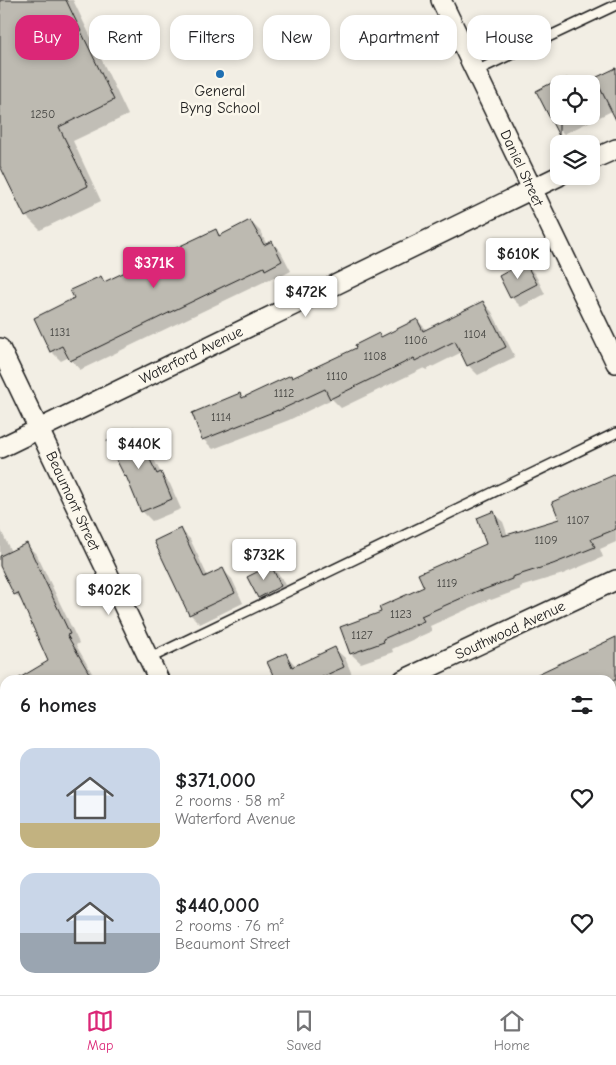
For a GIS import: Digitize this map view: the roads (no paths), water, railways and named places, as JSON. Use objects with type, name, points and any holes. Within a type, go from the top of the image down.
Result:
[{"type":"street","name":"Daniel Street","points":[[441,0],[616,363]]},
{"type":"street","points":[[600,156],[616,149]]},
{"type":"street","name":"Waterford Avenue","points":[[0,448],[550,180]]},
{"type":"street","name":"Beaumont Street","points":[[0,348],[152,673]]},
{"type":"street","name":"Southwood Avenue","points":[[414,675],[616,580]]},
{"type":"lane","points":[[476,71],[616,5]]},
{"type":"lane","points":[[152,673],[616,433]]},
{"type":"place","name":"General Byng School","points":[[220,74]]}]
